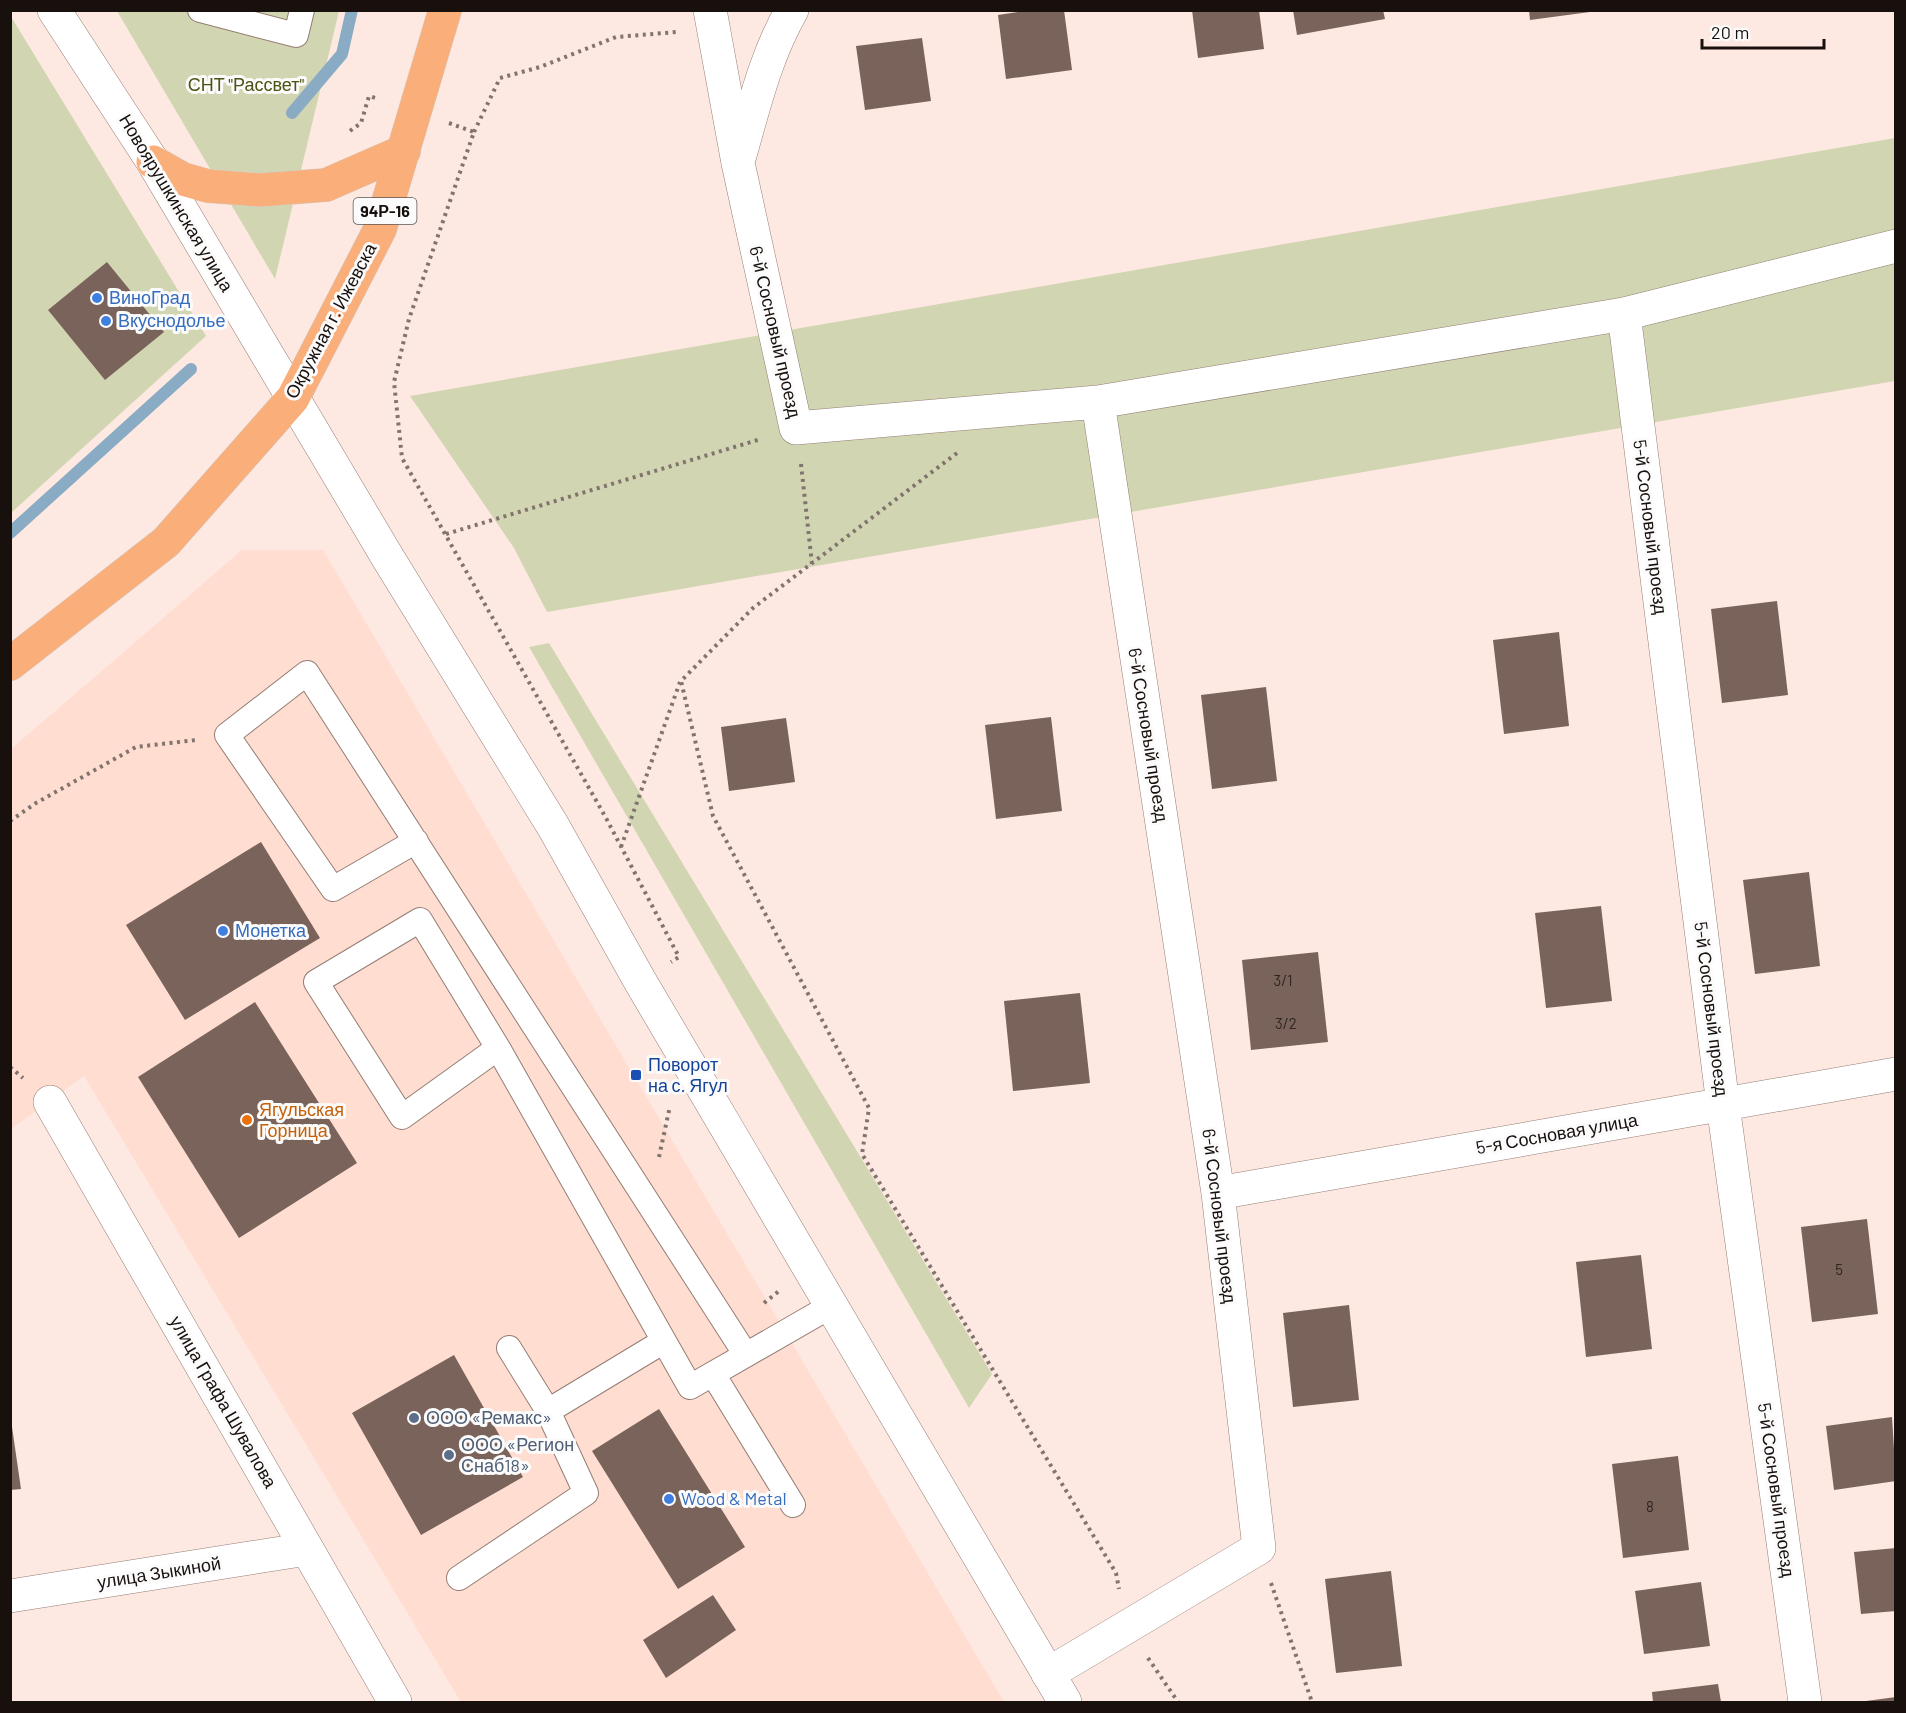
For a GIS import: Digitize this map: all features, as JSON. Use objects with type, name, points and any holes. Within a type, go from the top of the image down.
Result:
[{"type":"main road","name":"Окружная г. Ижевска","points":[[10,664],[166,542],[293,398],[380,229],[445,10]]},
{"type":"main road","points":[[153,162],[183,179],[208,186],[260,190],[326,184],[404,152]]},
{"type":"street","name":"Новоярушкинская улица","points":[[54,10],[153,162],[387,558],[554,826],[640,981],[1065,1702]]},
{"type":"street","points":[[738,163],[765,71],[780,32],[792,10]]},
{"type":"street","name":"6-й Сосновый проезд","points":[[712,20],[738,163],[796,428],[1098,402],[1218,1193],[1259,1548]]},
{"type":"street","points":[[1098,402],[1624,314],[1896,246]]},
{"type":"street","name":"5-й Сосновый проезд","points":[[1624,314],[1723,1105],[1805,1702]]},
{"type":"street","name":"5-я Сосновая улица","points":[[1218,1193],[1896,1074]]},
{"type":"street","name":"улица Графа Шувалова","points":[[50,1102],[395,1702]]},
{"type":"street","points":[[1048,1674],[1259,1548]]},
{"type":"street","name":"улица Зыкиной","points":[[10,1596],[307,1549]]},
{"type":"lane","points":[[200,10],[296,34],[302,10]]},
{"type":"lane","points":[[416,841],[333,889],[227,735],[308,674],[416,841],[746,1355]]},
{"type":"lane","points":[[498,1048],[402,1117],[316,982],[420,920],[498,1048],[690,1387],[831,1306]]},
{"type":"lane","points":[[548,1411],[664,1341]]},
{"type":"lane","points":[[459,1578],[586,1493],[548,1411],[509,1348]]},
{"type":"lane","points":[[712,1374],[793,1505]]},
{"type":"path","points":[[640,981],[679,957],[621,847],[402,458],[394,382],[409,319],[474,132],[500,78],[540,67],[616,37],[712,20]]},
{"type":"path","points":[[343,137],[361,123],[369,96],[474,132]]},
{"type":"path","points":[[446,534],[796,428],[812,564]]},
{"type":"path","points":[[621,847],[681,681],[753,608],[962,450]]},
{"type":"path","points":[[681,681],[713,816],[869,1108],[862,1154],[1116,1573],[1128,1628],[1178,1702]]},
{"type":"path","points":[[10,821],[36,803],[136,747],[227,735]]},
{"type":"path","points":[[641,1191],[662,1151],[671,1100]]},
{"type":"path","points":[[722,1318],[758,1308],[781,1290]]},
{"type":"path","points":[[1259,1548],[1312,1702]]},
{"type":"shaded area","points":[[242,550],[323,550],[1004,1702],[461,1702],[84,1076],[11,1129],[10,750]]},
{"type":"green space","name":"СНТ \"Рассвет\"","points":[[117,11],[339,11],[275,279]]},
{"type":"green space","points":[[10,15],[206,336],[11,513],[10,513]]},
{"type":"green space","points":[[1895,138],[1895,381],[547,612],[514,548],[410,396]]},
{"type":"green space","points":[[549,643],[992,1374],[969,1408],[529,647]]},
{"type":"building","points":[[1032,10],[1064,10],[1072,70],[1006,79],[998,15]]},
{"type":"building","points":[[1192,10],[1259,10],[1264,49],[1198,58]]},
{"type":"building","points":[[1293,10],[1383,10],[1385,19],[1297,35]]},
{"type":"building","points":[[1529,10],[1590,10],[1590,12],[1530,20]]},
{"type":"building","points":[[922,38],[931,101],[865,110],[856,46]]},
{"type":"building","name":"Вкуснодолье","points":[[107,262],[164,332],[105,380],[48,310]]},
{"type":"building","points":[[1777,601],[1788,695],[1722,703],[1711,609]]},
{"type":"building","points":[[1559,632],[1569,726],[1504,734],[1493,640]]},
{"type":"building","points":[[1266,687],[1277,781],[1212,789],[1201,695]]},
{"type":"building","points":[[1051,717],[1062,811],[996,819],[985,725]]},
{"type":"building","points":[[786,718],[795,782],[729,791],[721,727]]},
{"type":"building","name":"Монетка","points":[[261,842],[320,938],[185,1020],[126,925]]},
{"type":"building","points":[[1809,872],[1820,966],[1755,974],[1743,880]]},
{"type":"building","points":[[1601,906],[1612,1001],[1546,1008],[1535,913]]},
{"type":"building","points":[[1318,952],[1328,1042],[1251,1050],[1242,960]]},
{"type":"building","points":[[1080,993],[1090,1083],[1013,1091],[1004,1001]]},
{"type":"building","name":"Ягульская Горница","points":[[255,1002],[357,1163],[239,1238],[138,1077]]},
{"type":"building","points":[[1867,1219],[1878,1314],[1812,1322],[1801,1227]]},
{"type":"building","points":[[1641,1255],[1652,1349],[1586,1357],[1576,1262]]},
{"type":"building","points":[[1349,1305],[1359,1400],[1293,1407],[1283,1313]]},
{"type":"building","points":[[454,1355],[523,1477],[421,1535],[352,1413]]},
{"type":"building","name":"Wood & Metal","points":[[659,1409],[745,1547],[678,1589],[592,1451]]},
{"type":"building","points":[[1892,1417],[1896,1481],[1834,1490],[1826,1426]]},
{"type":"building","points":[[12,1427],[21,1489],[10,1490],[10,1428]]},
{"type":"building","points":[[1678,1456],[1689,1550],[1623,1558],[1612,1464]]},
{"type":"building","points":[[1896,1548],[1896,1611],[1861,1614],[1854,1552]]},
{"type":"building","points":[[1391,1571],[1402,1666],[1336,1673],[1325,1579]]},
{"type":"building","points":[[1701,1582],[1710,1646],[1644,1654],[1635,1591]]},
{"type":"building","points":[[713,1595],[736,1630],[666,1678],[643,1640]]},
{"type":"building","points":[[1718,1684],[1721,1702],[1653,1702],[1652,1692]]},
{"type":"building","points":[[1896,1697],[1896,1702],[1866,1702],[1866,1701]]},
{"type":"waterway","points":[[292,113],[342,54],[352,10]]},
{"type":"waterway","points":[[10,533],[191,369]]},
{"type":"place","name":"ВиноГрад","points":[[97,298]]},
{"type":"place","name":"Вкуснодолье","points":[[106,321]]},
{"type":"place","name":"Монетка","points":[[223,931]]},
{"type":"place","name":"Поворот на с. Ягул","points":[[636,1075]]},
{"type":"place","name":"Ягульская Горница","points":[[247,1120]]},
{"type":"place","name":"ООО «Ремакс»","points":[[414,1418]]},
{"type":"place","name":"ООО «Регион Снаб18»","points":[[449,1455]]},
{"type":"place","name":"Wood & Metal","points":[[669,1499]]}]
